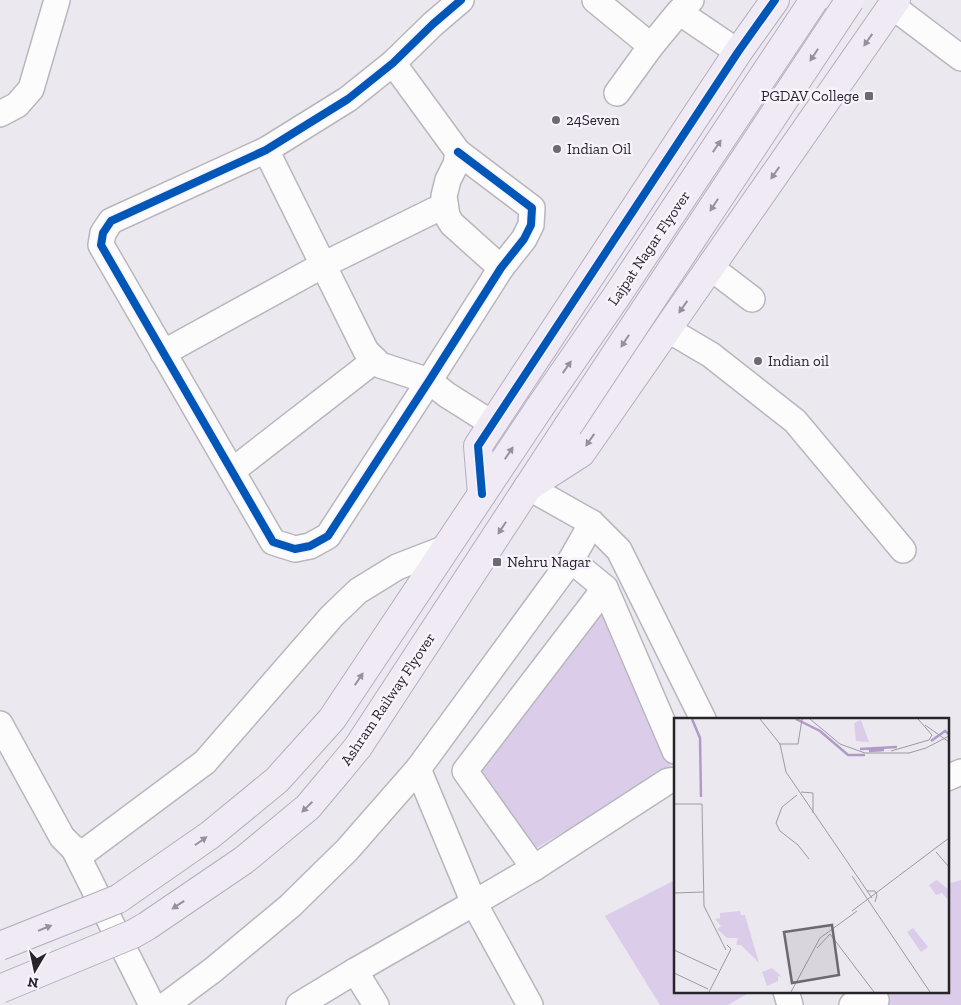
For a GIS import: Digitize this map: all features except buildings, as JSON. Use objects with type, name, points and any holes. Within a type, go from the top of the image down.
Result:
[{"type":"main road","points":[[482,494],[478,446],[738,52],[775,0]]},
{"type":"main road","name":"Lajpat Nagar Flyover","points":[[446,548],[814,0]]},
{"type":"main road","name":"Lajpat Nagar Flyover","points":[[528,487],[850,0]]},
{"type":"main road","points":[[528,487],[581,453],[894,3]]},
{"type":"main road","name":"Ashram Railway Flyover","points":[[0,989],[133,934],[147,926],[244,860],[308,807],[358,747],[528,487]]},
{"type":"main road","points":[[0,946],[118,899],[210,835],[277,780],[332,719],[446,548]]},
{"type":"street","points":[[0,114],[17,105],[31,89],[57,0]]},
{"type":"street","points":[[393,63],[458,152],[532,208],[531,225],[524,239],[501,268],[328,536],[310,546],[295,549],[273,542],[101,245],[103,233],[111,221],[266,150],[348,98],[393,63],[461,0]]},
{"type":"street","points":[[595,0],[651,46]]},
{"type":"street","points":[[894,3],[961,58]]},
{"type":"street","points":[[617,93],[651,46],[685,6],[738,52]]},
{"type":"street","points":[[266,150],[366,352],[380,365],[429,381],[447,395],[493,424]]},
{"type":"street","points":[[458,152],[456,164],[448,180],[444,196],[447,216],[452,224],[501,268]]},
{"type":"street","points":[[163,352],[323,265],[445,205]]},
{"type":"street","points":[[710,267],[752,299]]},
{"type":"street","points":[[667,329],[710,355],[795,421],[903,550]]},
{"type":"street","points":[[232,472],[375,360]]},
{"type":"street","points":[[528,487],[592,523],[619,550],[703,718]]},
{"type":"street","points":[[166,1005],[290,906],[347,850],[418,769],[570,560],[592,523]]},
{"type":"street","points":[[74,849],[87,850],[206,762],[332,616],[358,591],[397,567],[446,548]]},
{"type":"street","points":[[570,560],[605,588],[674,749]]},
{"type":"street","points":[[534,868],[465,771],[605,588]]},
{"type":"street","points":[[0,724],[62,836],[74,849],[152,1005]]},
{"type":"street","points":[[418,769],[474,903],[530,1005]]},
{"type":"street","points":[[948,778],[961,772]]},
{"type":"street","points":[[300,1005],[354,971],[534,868],[668,781],[674,780]]},
{"type":"street","points":[[354,971],[376,1005]]},
{"type":"street","points":[[786,992],[790,1005]]},
{"type":"street","points":[[852,1005],[876,1000]]},
{"type":"shaded area","points":[[602,613],[672,769],[533,850],[476,770]]},
{"type":"shaded area","points":[[961,880],[961,1005],[878,1005],[874,992],[948,992],[948,884]]},
{"type":"shaded area","points":[[674,881],[674,992],[750,992],[728,1005],[660,1005],[605,916]]},
{"type":"cycle path","points":[[458,152],[532,208],[531,225],[524,239],[501,268],[328,536],[310,546],[295,549],[273,542],[101,245],[103,233],[111,221],[266,150],[348,99],[393,63],[461,0]]},
{"type":"cycle path","points":[[482,494],[478,446],[738,52],[775,0]]},
{"type":"place","name":"PGDAV College","points":[[869,96]]},
{"type":"place","name":"24Seven","points":[[556,120]]},
{"type":"place","name":"Indian Oil","points":[[557,149]]},
{"type":"place","name":"Indian oil","points":[[758,361]]},
{"type":"place","name":"Nehru Nagar","points":[[497,562]]}]
